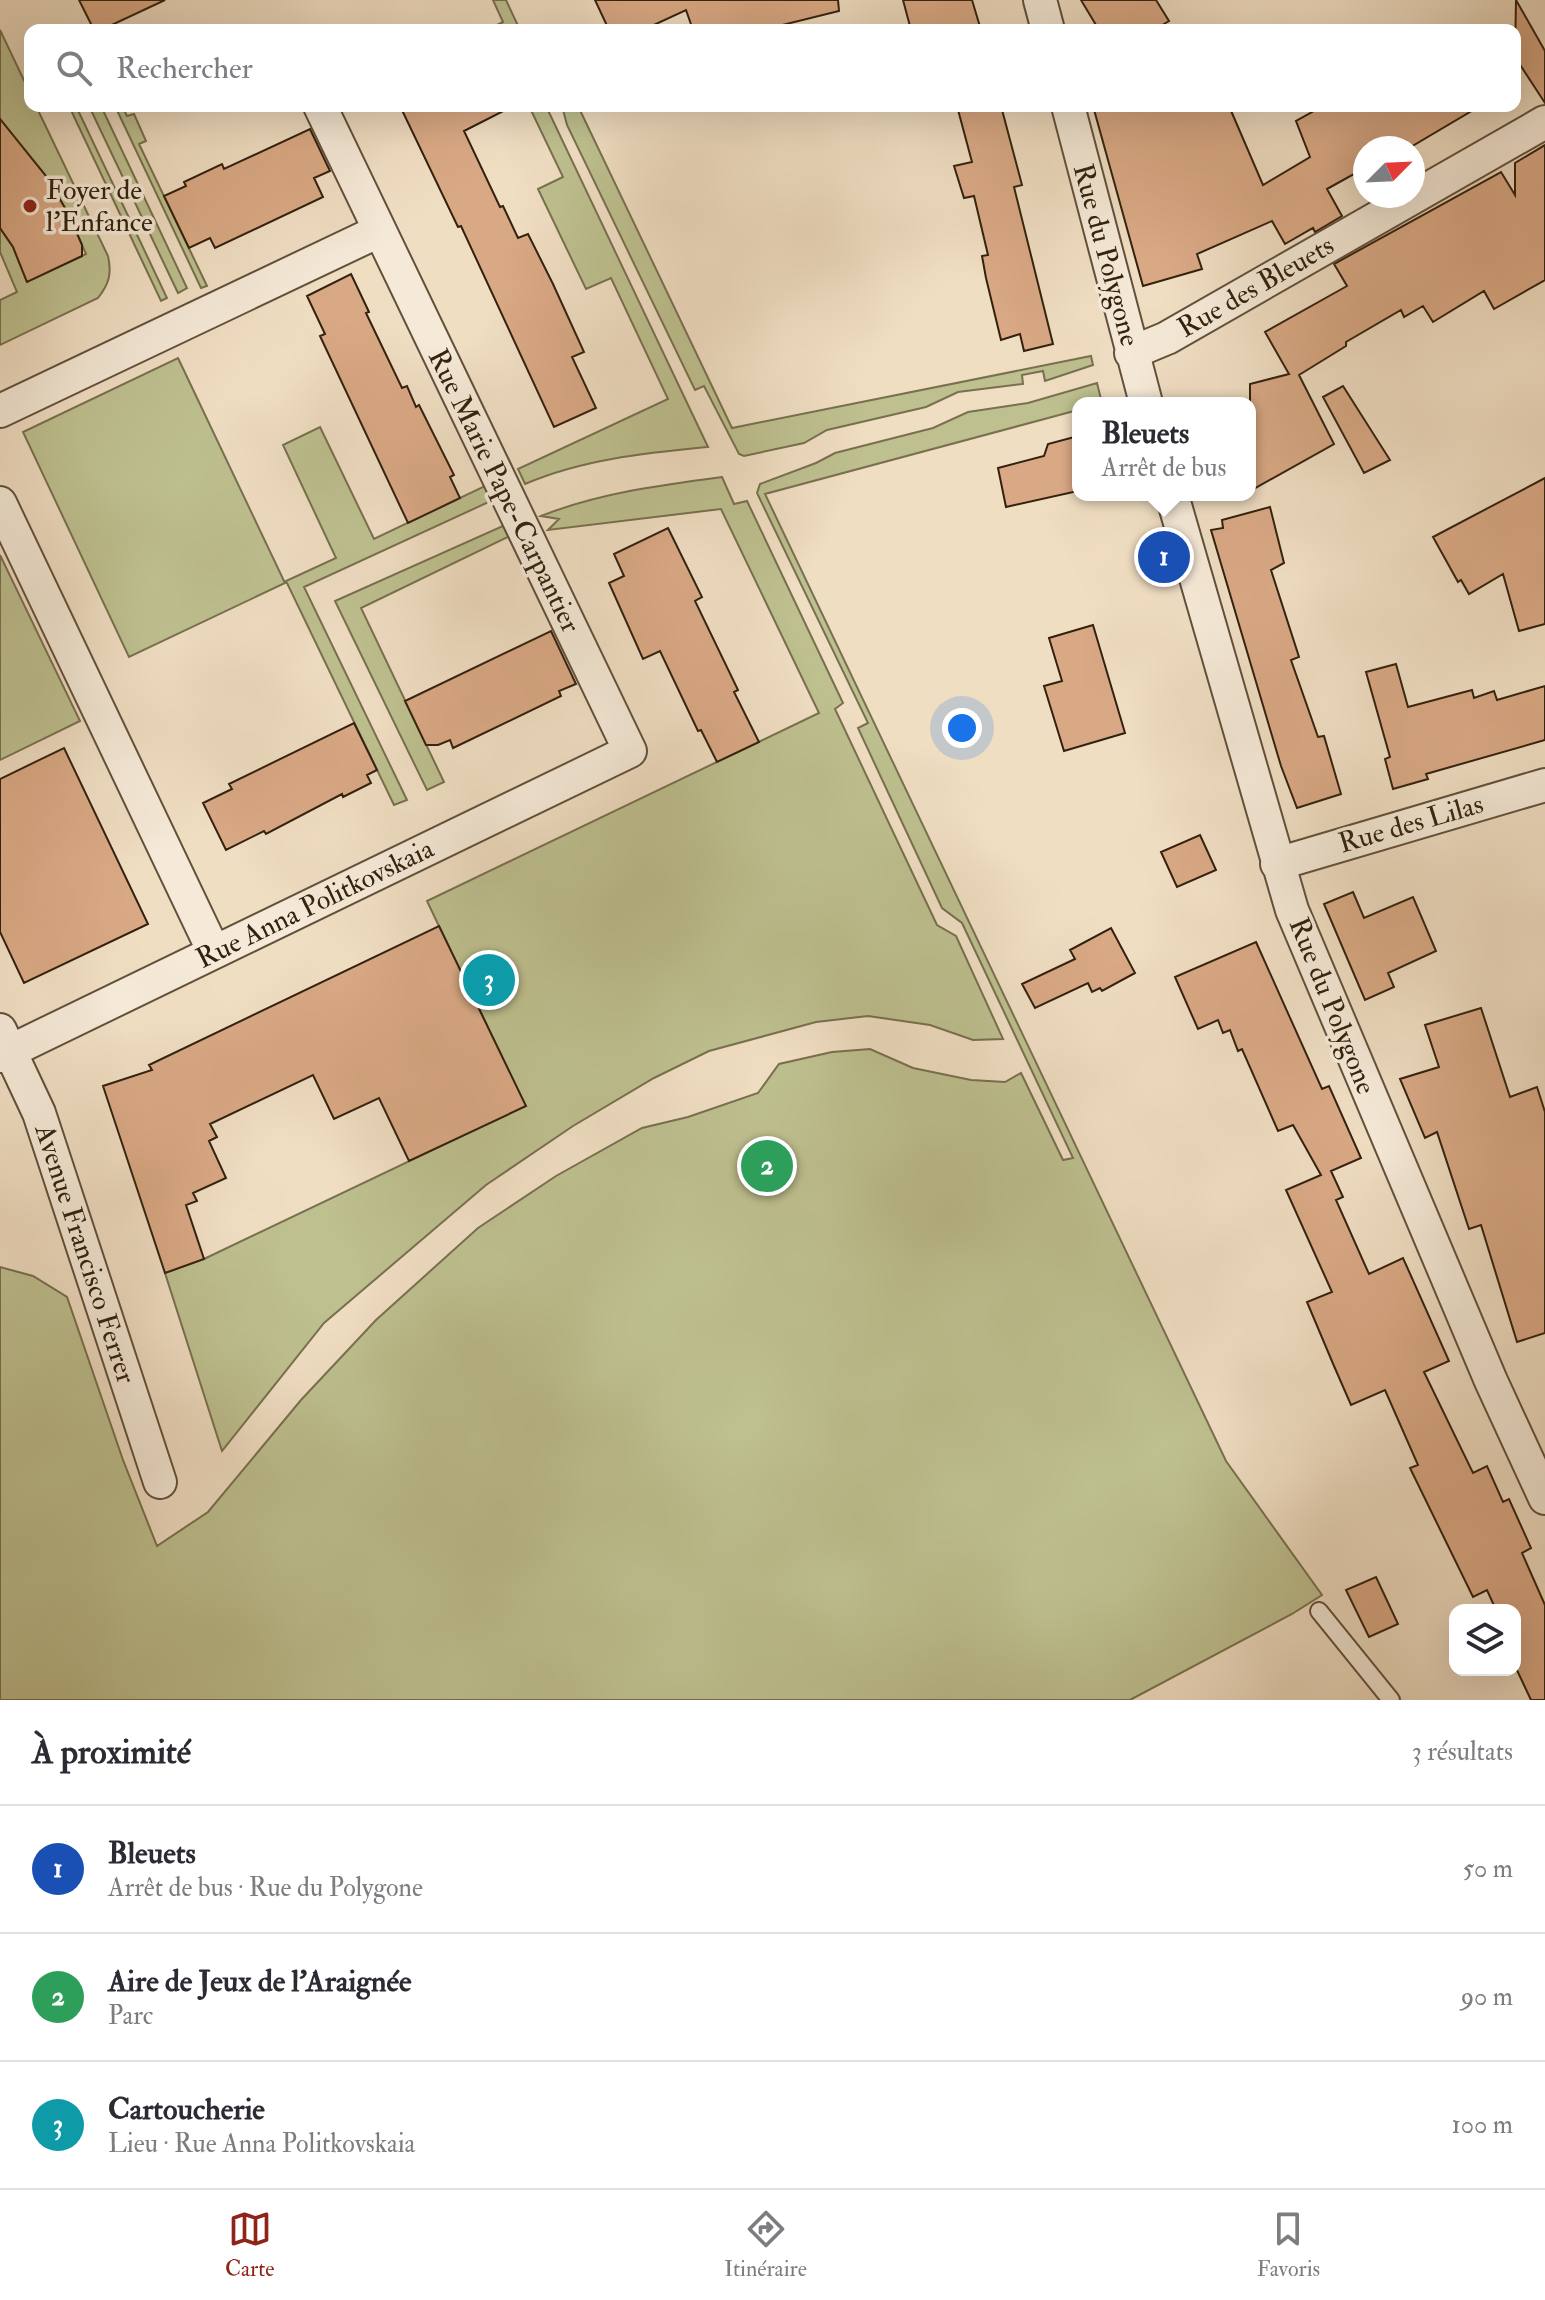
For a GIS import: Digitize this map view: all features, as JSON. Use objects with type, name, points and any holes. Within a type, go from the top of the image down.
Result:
[{"type":"street","points":[[1040,0],[1046,24]]},
{"type":"street","name":"Rue Marie Pape-Carpantier","points":[[323,112],[630,751]]},
{"type":"street","name":"Rue du Polygone","points":[[1070,112],[1144,397]]},
{"type":"street","name":"Rue des Bleuets","points":[[1131,353],[1167,338],[1545,122]]},
{"type":"street","points":[[0,411],[379,231]]},
{"type":"street","name":"Rue du Polygone","points":[[1174,501],[1292,910],[1491,1381],[1545,1498]]},
{"type":"street","points":[[0,503],[214,952]]},
{"type":"street","name":"Rue Anna Politkovskaia","points":[[3,1046],[214,952],[630,751]]},
{"type":"street","name":"Rue des Lilas","points":[[1277,864],[1545,785]]},
{"type":"street","name":"Avenue Francisco Ferrer","points":[[3,1046],[39,1113],[160,1482]]},
{"type":"lane","points":[[1319,1611],[1391,1700]]},
{"type":"green space","points":[[493,0],[506,0],[517,24],[499,24],[503,22]]},
{"type":"green space","points":[[0,30],[24,80],[24,112],[39,112],[108,256],[110,268],[107,283],[98,298],[0,345],[0,300],[17,292],[0,252],[0,228],[13,247],[27,282],[86,254],[68,213],[46,176],[0,120]]},
{"type":"green space","points":[[72,112],[79,112],[167,298],[161,301]]},
{"type":"green space","points":[[92,112],[104,112],[187,288],[178,293]]},
{"type":"green space","points":[[118,112],[125,112],[127,116],[134,114],[146,141],[139,144],[207,286],[201,288]]},
{"type":"green space","points":[[532,112],[549,112],[708,447],[592,463],[525,484],[518,469],[668,399],[611,278],[586,289],[538,189],[563,177]]},
{"type":"green space","points":[[564,112],[581,112],[732,428],[1091,356],[1093,365],[1045,381],[1043,371],[1022,375],[1023,384],[958,392],[926,407],[827,430],[804,443],[744,456],[739,454],[704,386],[695,390],[567,125]]},
{"type":"green space","points":[[178,358],[285,583],[129,657],[23,432]]},
{"type":"green space","points":[[1097,383],[1100,397],[1072,397],[1072,412],[765,494],[1226,1461],[1322,1595],[1130,1700],[0,1700],[0,1267],[33,1276],[67,1297],[123,1460],[157,1546],[208,1512],[301,1400],[376,1320],[478,1228],[556,1176],[642,1128],[688,1117],[758,1093],[779,1064],[832,1052],[870,1049],[913,1068],[971,1080],[1005,1082],[1021,1073],[1063,1160],[1073,1158],[962,923],[942,908],[858,728],[868,723],[757,493],[760,484],[835,453],[933,428],[968,412],[1028,403]]},
{"type":"green space","points":[[320,427],[374,539],[487,485],[493,500],[304,587],[407,800],[394,805],[286,581],[336,558],[283,445]]},
{"type":"green space","points":[[722,477],[734,504],[747,501],[843,703],[835,709],[937,925],[956,936],[1003,1039],[973,1040],[930,1025],[868,1016],[816,1022],[709,1051],[654,1078],[573,1126],[486,1185],[324,1323],[222,1451],[165,1273],[204,1259],[525,1106],[476,1002],[500,990],[489,965],[463,977],[427,901],[819,713],[721,509],[548,530],[559,519],[541,516],[608,496]]},
{"type":"green space","points":[[505,525],[510,536],[361,608],[444,782],[427,790],[335,601]]},
{"type":"green space","points":[[0,555],[80,721],[0,760]]},
{"type":"building","points":[[79,0],[165,0],[114,24],[91,24]]},
{"type":"building","points":[[595,0],[838,0],[839,11],[786,24],[691,24],[686,10],[656,24],[606,24]]},
{"type":"building","points":[[903,0],[972,0],[979,24],[909,24]]},
{"type":"building","points":[[1081,0],[1156,0],[1169,21],[1164,24],[1095,24]]},
{"type":"building","points":[[1516,0],[1545,51],[1545,103],[1521,66],[1521,24],[1516,24]]},
{"type":"building","points":[[403,112],[501,112],[464,131],[518,238],[528,234],[553,284],[584,352],[572,357],[596,408],[554,427],[461,226],[458,227]]},
{"type":"building","points":[[959,112],[1003,112],[1022,185],[1014,187],[1053,344],[1024,351],[1020,334],[1001,340],[986,278],[982,256],[988,255],[974,196],[964,198],[954,166],[972,162]]},
{"type":"building","points":[[1095,112],[1232,112],[1263,185],[1310,157],[1296,121],[1312,112],[1470,112],[1425,139],[1425,136],[1353,136],[1353,175],[1327,189],[1342,216],[1315,232],[1313,228],[1285,244],[1272,221],[1197,254],[1202,269],[1143,286]]},
{"type":"building","name":"Foyer de l'Enfance","points":[[0,119],[46,176],[82,245],[82,256],[27,282],[13,247],[0,228]]},
{"type":"building","points":[[310,129],[330,171],[314,178],[323,197],[215,248],[210,238],[189,248],[164,196],[186,186],[184,182],[222,164],[224,169]]},
{"type":"building","points":[[1545,145],[1545,280],[1494,309],[1484,291],[1433,322],[1423,306],[1404,317],[1401,310],[1346,342],[1346,346],[1299,375],[1334,444],[1256,488],[1256,397],[1250,397],[1250,384],[1289,374],[1265,332],[1347,286],[1334,264],[1501,172],[1515,195],[1515,163]]},
{"type":"building","points":[[351,274],[402,388],[407,386],[416,407],[419,405],[454,475],[450,477],[460,498],[408,523],[320,336],[325,334],[307,296]]},
{"type":"building","points":[[1343,386],[1390,460],[1364,473],[1323,397]]},
{"type":"building","points":[[1072,438],[1072,492],[1006,507],[998,468],[1044,456],[1048,444]]},
{"type":"building","points":[[1545,478],[1545,624],[1519,631],[1503,574],[1469,594],[1461,580],[1458,582],[1433,537]]},
{"type":"building","points":[[1270,507],[1284,563],[1271,570],[1299,657],[1291,660],[1318,737],[1324,736],[1341,794],[1297,808],[1281,766],[1211,530],[1223,528],[1222,520]]},
{"type":"building","points":[[668,528],[702,597],[695,601],[759,742],[717,762],[701,730],[698,731],[660,651],[643,659],[609,583],[624,576],[614,554]]},
{"type":"building","points":[[1093,625],[1125,733],[1064,751],[1044,686],[1062,681],[1049,638]]},
{"type":"building","points":[[551,631],[576,684],[559,691],[561,696],[453,748],[450,740],[438,745],[426,745],[405,701]]},
{"type":"building","points":[[1396,664],[1408,707],[1472,690],[1474,698],[1494,691],[1497,700],[1545,686],[1545,740],[1426,774],[1428,779],[1393,789],[1385,759],[1390,757],[1366,672]]},
{"type":"building","points":[[354,723],[377,770],[367,775],[371,783],[226,850],[203,803],[232,789],[229,784]]},
{"type":"building","points":[[64,748],[148,924],[24,983],[0,932],[0,779]]},
{"type":"building","points":[[1200,835],[1216,870],[1177,887],[1161,852]]},
{"type":"building","points":[[1353,892],[1364,918],[1413,897],[1436,951],[1388,973],[1394,987],[1365,1000],[1324,904]]},
{"type":"building","points":[[439,926],[526,1106],[409,1161],[379,1098],[334,1119],[313,1075],[210,1124],[217,1137],[209,1141],[226,1178],[193,1193],[197,1201],[186,1205],[204,1259],[165,1273],[103,1086],[152,1070],[149,1065]]},
{"type":"building","points":[[1111,928],[1135,973],[1102,991],[1100,988],[1092,992],[1088,983],[1035,1008],[1022,984],[1075,959],[1070,950]]},
{"type":"building","points":[[1256,942],[1322,1089],[1329,1086],[1361,1158],[1331,1171],[1343,1197],[1336,1200],[1369,1274],[1403,1258],[1449,1361],[1424,1372],[1473,1473],[1487,1466],[1503,1502],[1509,1499],[1531,1548],[1522,1553],[1545,1605],[1545,1700],[1531,1700],[1520,1676],[1521,1604],[1493,1604],[1487,1590],[1473,1597],[1410,1468],[1418,1465],[1385,1390],[1351,1405],[1334,1366],[1307,1302],[1332,1292],[1286,1190],[1321,1175],[1293,1125],[1278,1131],[1242,1049],[1238,1051],[1230,1030],[1223,1033],[1218,1020],[1198,1029],[1175,977]]},
{"type":"building","points":[[1481,1008],[1510,1097],[1537,1087],[1545,1112],[1545,1333],[1517,1342],[1481,1225],[1469,1229],[1437,1132],[1425,1138],[1400,1079],[1439,1067],[1425,1025]]},
{"type":"building","points":[[1376,1577],[1398,1624],[1369,1637],[1346,1590]]},
{"type":"place","name":"Foyer de l'Enfance","points":[[30,206]]},
{"type":"place","name":"Bleuets","points":[[1164,557]]},
{"type":"place","name":"Cartoucherie","points":[[489,980]]},
{"type":"place","name":"Aire de Jeux de l'Araignée","points":[[767,1166]]}]
